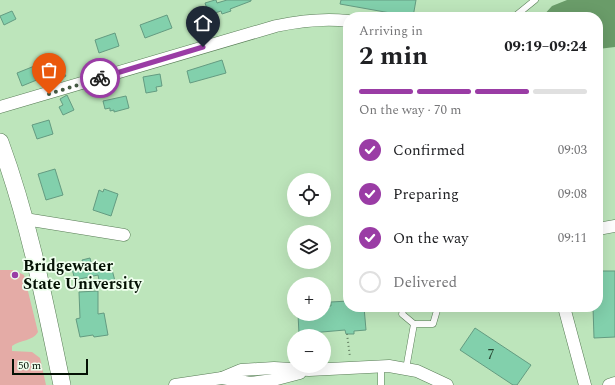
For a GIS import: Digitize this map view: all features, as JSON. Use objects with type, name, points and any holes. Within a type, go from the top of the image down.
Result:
[{"type":"main road","points":[[0,142],[25,220],[40,280],[62,385]]},
{"type":"street","points":[[0,107],[276,26],[295,22],[319,20],[343,21]]},
{"type":"street","points":[[25,220],[124,236]]},
{"type":"street","points":[[603,228],[615,226]]},
{"type":"street","points":[[565,312],[585,385]]},
{"type":"street","points":[[175,385],[222,378],[250,383],[273,380],[309,370],[381,366],[406,368],[428,375],[447,385]]},
{"type":"street","points":[[609,385],[615,383]]},
{"type":"lane","points":[[520,12],[535,0]]},
{"type":"lane","points":[[403,312],[402,314],[414,324],[434,324],[437,312]]},
{"type":"lane","points":[[406,368],[414,324]]},
{"type":"lane","points":[[381,366],[381,385]]},
{"type":"path","points":[[347,334],[350,357]]},
{"type":"shaded area","points":[[567,0],[615,0],[615,47],[603,48],[603,12],[547,12],[552,6]]},
{"type":"shaded area","points":[[0,270],[14,270],[24,275],[38,332],[30,339],[12,346],[12,351],[32,352],[40,358],[46,385],[0,385]]},
{"type":"building","points":[[216,0],[217,3],[227,0],[251,1],[230,9],[231,11],[222,14],[221,11],[209,15],[205,3]]},
{"type":"building","points":[[341,0],[416,0],[414,12],[385,12],[340,4]]},
{"type":"building","points":[[12,11],[16,19],[4,25],[0,16]]},
{"type":"building","points":[[167,15],[172,28],[145,38],[140,25]]},
{"type":"building","points":[[115,33],[119,46],[99,53],[95,40]]},
{"type":"building","points":[[222,60],[226,73],[190,83],[187,71]]},
{"type":"building","points":[[37,65],[37,68],[40,66],[44,77],[22,86],[17,73]]},
{"type":"building","points":[[60,67],[66,76],[54,83],[48,75]]},
{"type":"building","points":[[160,74],[162,86],[156,87],[157,91],[146,93],[143,77]]},
{"type":"building","points":[[67,95],[74,110],[63,115],[59,107],[63,105],[60,99]]},
{"type":"building","points":[[126,96],[129,108],[114,112],[114,110],[110,111],[110,108],[105,109],[103,101]]},
{"type":"building","points":[[49,120],[53,134],[37,139],[32,125]]},
{"type":"building","points":[[55,169],[63,195],[46,200],[38,174]]},
{"type":"building","points":[[104,189],[118,194],[111,216],[93,210],[99,190],[103,192]]},
{"type":"building","points":[[90,258],[92,266],[110,262],[115,281],[100,285],[98,275],[75,280],[72,269],[84,266],[82,260]]},
{"type":"building","points":[[603,271],[615,271],[615,337],[594,338],[593,312],[603,312]]},
{"type":"building","points":[[98,291],[98,314],[104,313],[108,335],[80,337],[76,319],[80,318],[79,292]]},
{"type":"building","points":[[343,301],[343,312],[364,312],[366,330],[354,331],[354,334],[346,334],[345,330],[331,331],[331,329],[299,329],[298,321],[331,321],[331,302]]},
{"type":"building","points":[[475,328],[531,365],[517,385],[513,385],[460,350]]},
{"type":"way so far","points":[[49,94],[100,78]]},
{"type":"place","name":"Bridgewater State University","points":[[15,275]]},
{"type":"route","points":[[100,78],[203,47]]}]
